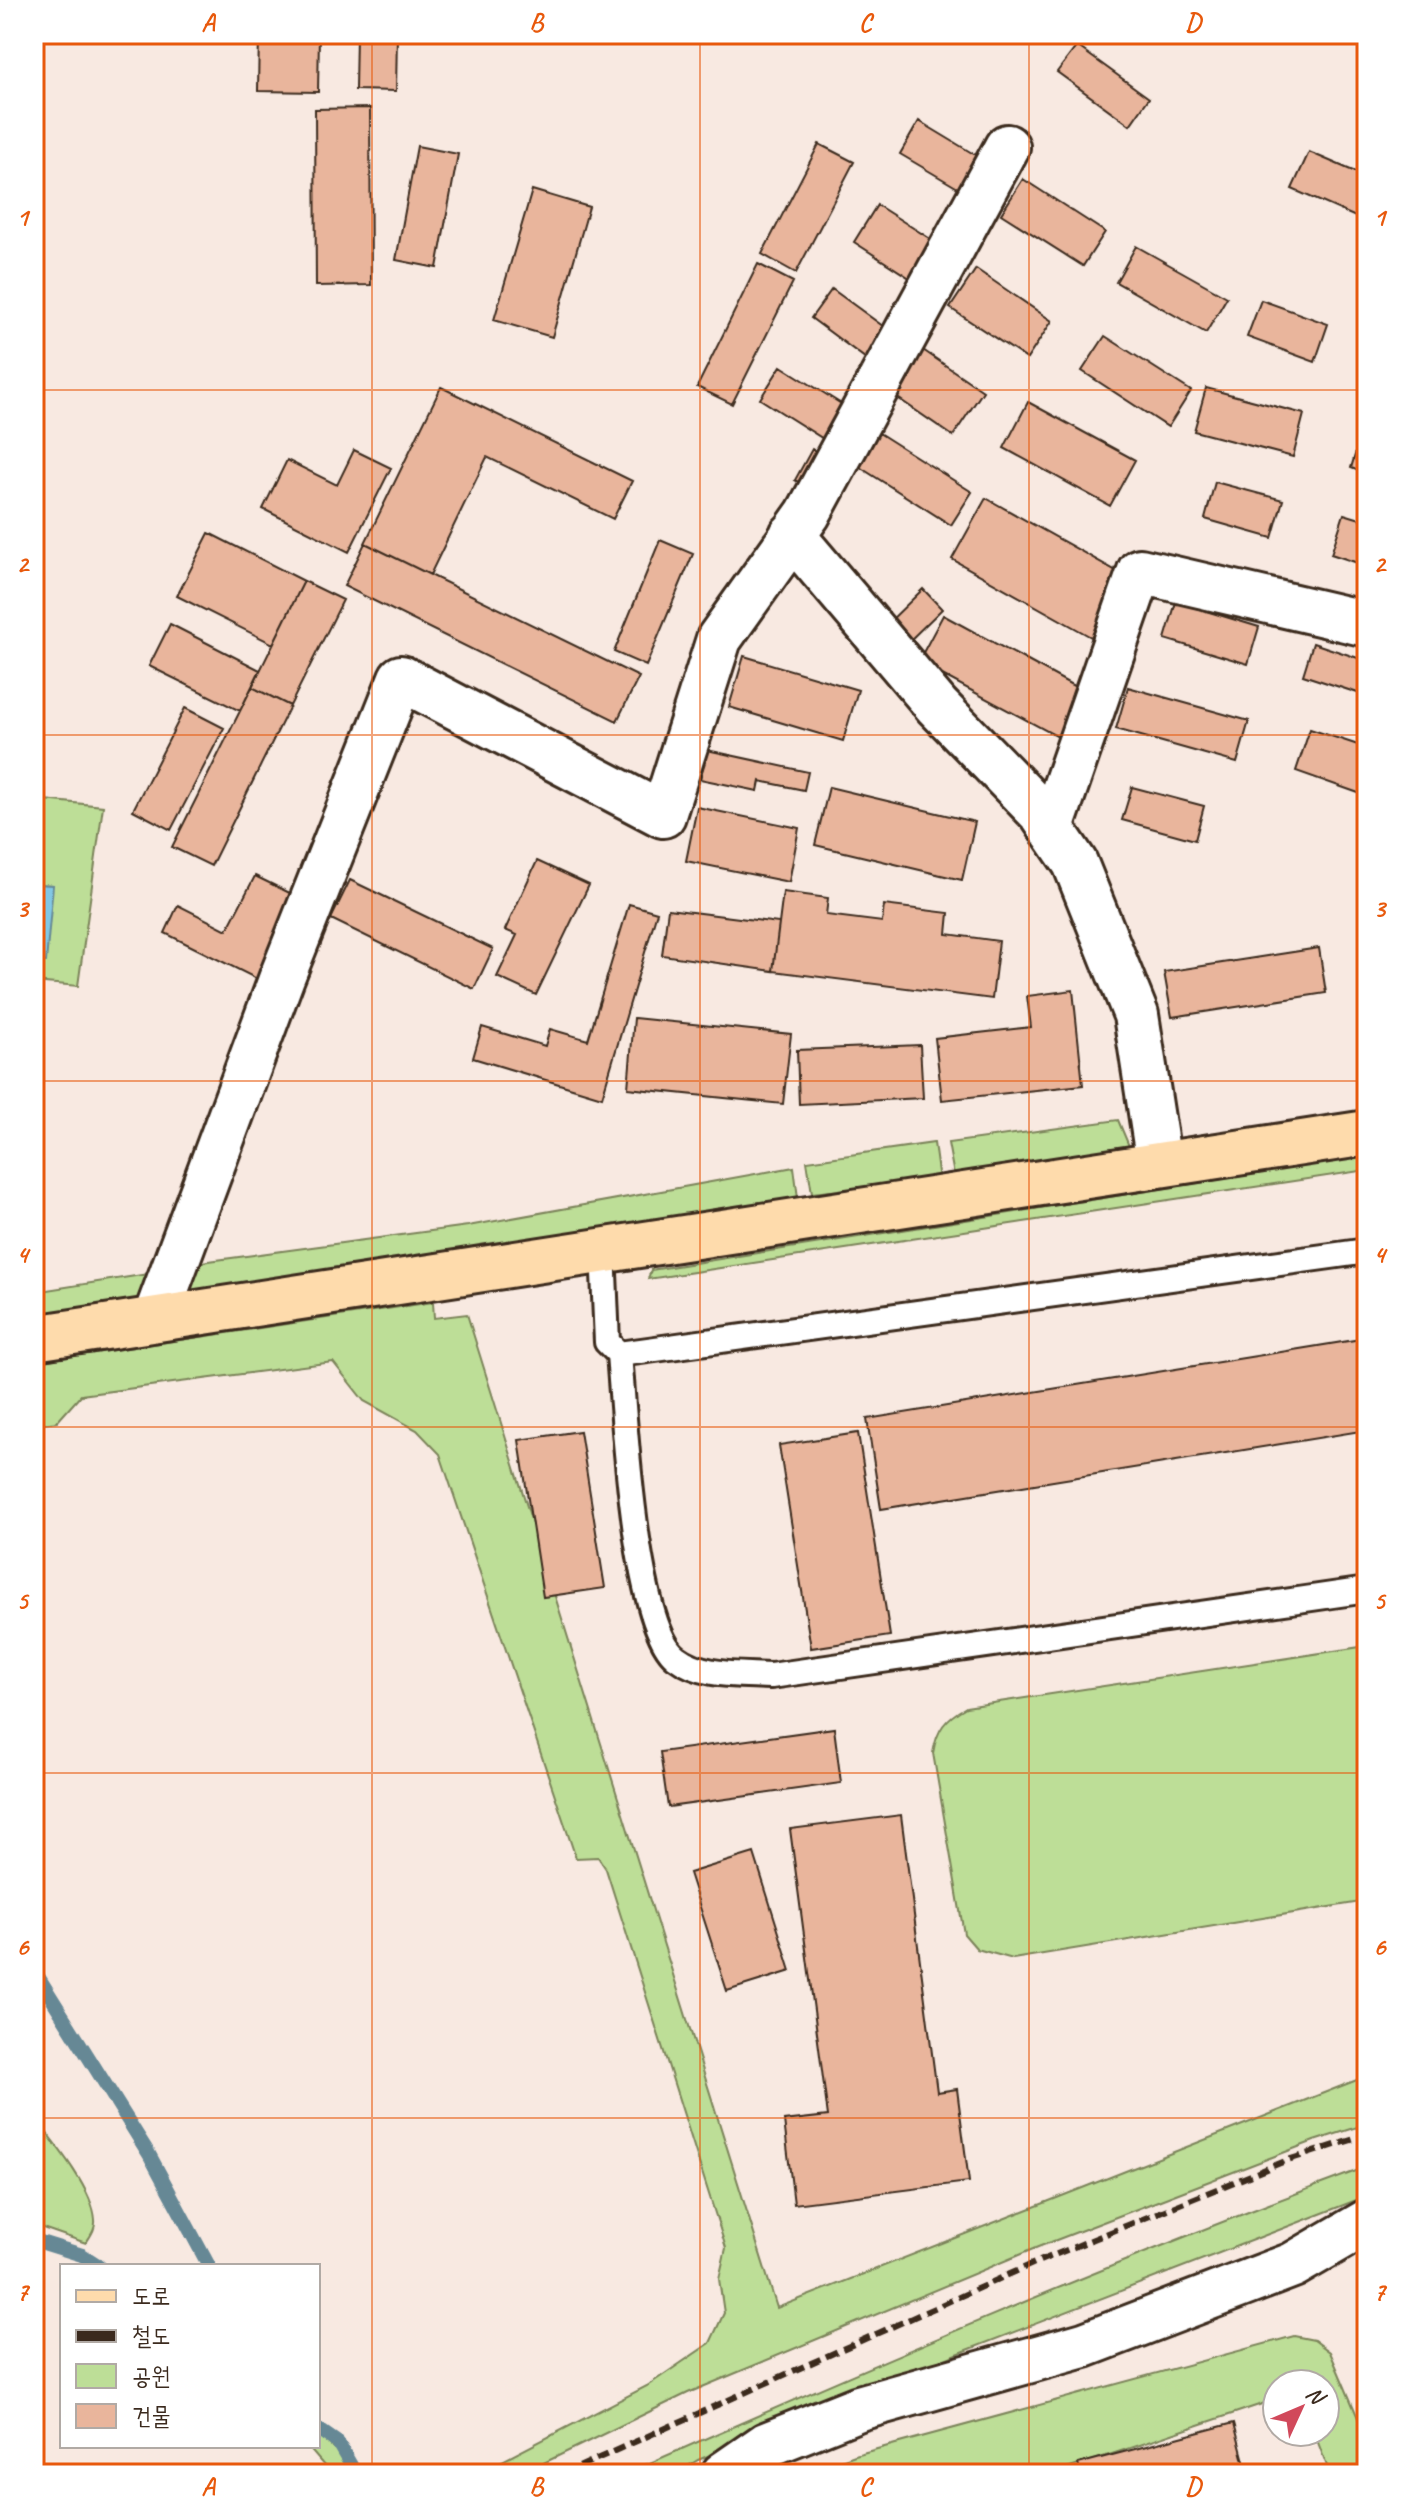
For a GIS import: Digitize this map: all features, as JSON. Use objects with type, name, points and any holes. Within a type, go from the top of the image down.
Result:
[{"type":"main road","points":[[34,1338],[1367,1133]]},
{"type":"street","points":[[155,1319],[282,977],[401,678],[663,815],[719,639],[808,514],[1007,147]]},
{"type":"street","points":[[792,535],[937,706],[1051,828],[1075,863],[1136,1015],[1159,1164]]},
{"type":"street","points":[[1051,828],[1140,571],[1367,624]]},
{"type":"street","points":[[724,2474],[766,2445],[859,2408],[1084,2345],[1293,2265],[1367,2222]]},
{"type":"lane","points":[[603,1250],[607,1342],[619,1354],[635,1522],[650,1610],[675,1656],[709,1672],[771,1676],[1367,1590]]},
{"type":"lane","points":[[619,1354],[1367,1251]]},
{"type":"green space","points":[[34,799],[103,806],[78,986],[34,982],[34,961],[45,962],[52,885],[34,884]]},
{"type":"green space","points":[[1118,1120],[1129,1146],[954,1175],[948,1143]]},
{"type":"green space","points":[[934,1143],[939,1180],[812,1193],[807,1161]]},
{"type":"green space","points":[[1367,1156],[1367,1170],[648,1279],[651,1270]]},
{"type":"green space","points":[[794,1167],[798,1198],[596,1233],[181,1295],[194,1263],[468,1226]]},
{"type":"green space","points":[[148,1274],[139,1300],[34,1318],[34,1292]]},
{"type":"green space","points":[[433,1302],[434,1318],[467,1314],[777,2308],[1367,2076],[1367,2124],[1314,2141],[1038,2247],[688,2393],[521,2474],[477,2474],[647,2386],[710,2343],[724,2313],[719,2279],[726,2248],[606,1869],[598,1857],[576,1858],[440,1454],[417,1430],[364,1401],[333,1362],[81,1395],[57,1422],[34,1425],[34,1362]]},
{"type":"green space","points":[[1367,1646],[1367,1901],[1013,1959],[977,1949],[964,1934],[933,1753],[940,1731],[947,1720],[959,1711],[966,1707]]},
{"type":"green space","points":[[34,2117],[71,2166],[93,2208],[95,2223],[86,2243],[34,2225]]},
{"type":"green space","points":[[1367,2167],[1367,2196],[957,2354],[698,2460],[675,2474],[625,2474],[993,2315]]},
{"type":"green space","points":[[1294,2336],[1314,2340],[1330,2352],[1337,2368],[1261,2368],[1261,2404],[1052,2474],[803,2474],[855,2455]]},
{"type":"green space","points":[[1341,2378],[1367,2439],[1367,2474],[1330,2474],[1320,2448],[1341,2448]]},
{"type":"green space","points":[[320,2437],[335,2449],[350,2474],[331,2474],[309,2448],[320,2448]]},
{"type":"water","points":[[34,884],[53,885],[46,962],[34,961]]},
{"type":"building","points":[[259,34],[319,34],[318,92],[258,91]]},
{"type":"building","points":[[356,34],[397,34],[396,91],[355,90]]},
{"type":"building","points":[[1077,46],[1149,98],[1130,125],[1057,72]]},
{"type":"building","points":[[370,108],[371,285],[316,286],[315,109]]},
{"type":"building","points":[[919,121],[987,162],[968,194],[900,154]]},
{"type":"building","points":[[819,144],[854,162],[796,273],[762,254]]},
{"type":"building","points":[[417,146],[458,154],[437,268],[396,260]]},
{"type":"building","points":[[1309,152],[1367,177],[1367,222],[1292,189]]},
{"type":"building","points":[[1023,179],[1105,232],[1083,266],[1001,214]]},
{"type":"building","points":[[532,190],[589,207],[552,337],[494,320]]},
{"type":"building","points":[[877,205],[940,245],[916,282],[854,242]]},
{"type":"building","points":[[1136,246],[1227,297],[1206,333],[1116,282]]},
{"type":"building","points":[[758,264],[793,282],[732,404],[697,387]]},
{"type":"building","points":[[976,269],[1052,321],[1027,359],[950,308]]},
{"type":"building","points":[[832,289],[891,332],[869,361],[811,318]]},
{"type":"building","points":[[1261,300],[1328,324],[1315,362],[1247,337]]},
{"type":"building","points":[[1105,336],[1191,391],[1168,427],[1082,371]]},
{"type":"building","points":[[920,348],[983,391],[953,436],[889,392]]},
{"type":"building","points":[[781,366],[854,412],[833,445],[760,399]]},
{"type":"building","points":[[441,387],[632,481],[613,519],[487,457],[430,575],[365,543]]},
{"type":"building","points":[[1206,388],[1304,414],[1293,457],[1194,431]]},
{"type":"building","points":[[1028,402],[1135,460],[1110,506],[1004,448]]},
{"type":"building","points":[[1362,432],[1367,434],[1367,474],[1351,468]]},
{"type":"building","points":[[879,433],[972,492],[951,525],[858,466]]},
{"type":"building","points":[[812,449],[830,459],[813,490],[795,480]]},
{"type":"building","points":[[354,450],[391,468],[349,552],[263,509],[287,460],[337,485]]},
{"type":"building","points":[[1215,482],[1283,500],[1272,538],[1205,519]]},
{"type":"building","points":[[986,498],[1125,576],[1091,637],[952,559]]},
{"type":"building","points":[[1344,514],[1367,521],[1367,566],[1331,554]]},
{"type":"building","points":[[209,533],[304,581],[273,644],[177,596]]},
{"type":"building","points":[[660,540],[693,554],[646,666],[614,652]]},
{"type":"building","points":[[365,543],[639,677],[617,721],[344,586]]},
{"type":"building","points":[[304,581],[343,600],[290,706],[252,687]]},
{"type":"building","points":[[923,589],[942,609],[904,646],[885,626]]},
{"type":"building","points":[[1176,602],[1259,627],[1248,664],[1165,639]]},
{"type":"building","points":[[943,615],[1083,691],[1058,737],[918,662]]},
{"type":"building","points":[[170,624],[260,670],[240,711],[149,666]]},
{"type":"building","points":[[1313,643],[1367,661],[1367,696],[1303,675]]},
{"type":"building","points":[[744,656],[858,690],[843,741],[729,707]]},
{"type":"building","points":[[252,687],[290,706],[211,866],[172,847]]},
{"type":"building","points":[[1128,687],[1249,721],[1237,763],[1116,729]]},
{"type":"building","points":[[185,708],[224,728],[171,830],[133,810]]},
{"type":"building","points":[[1310,729],[1367,748],[1367,796],[1296,771]]},
{"type":"building","points":[[707,750],[808,772],[804,790],[760,781],[758,791],[700,779]]},
{"type":"building","points":[[829,787],[975,822],[962,880],[815,845]]},
{"type":"building","points":[[1132,787],[1204,806],[1195,840],[1122,820]]},
{"type":"building","points":[[697,807],[799,828],[789,882],[686,861]]},
{"type":"building","points":[[537,861],[589,885],[536,995],[497,977],[517,935],[505,930]]},
{"type":"building","points":[[255,876],[298,897],[257,979],[165,933],[178,905],[227,930]]},
{"type":"building","points":[[350,880],[493,949],[474,989],[331,919]]},
{"type":"building","points":[[783,892],[828,898],[826,915],[882,922],[884,905],[949,913],[947,934],[999,941],[992,999],[773,971]]},
{"type":"building","points":[[629,904],[657,912],[602,1097],[473,1058],[482,1027],[545,1046],[550,1029],[588,1040]]},
{"type":"building","points":[[668,909],[779,923],[773,971],[662,955]]},
{"type":"building","points":[[1359,947],[1367,947],[1367,1015],[1365,1015]]},
{"type":"building","points":[[1319,948],[1326,993],[1172,1017],[1164,972]]},
{"type":"building","points":[[1073,990],[1083,1085],[942,1100],[935,1038],[1031,1027],[1027,996]]},
{"type":"building","points":[[634,1018],[791,1034],[783,1104],[628,1088]]},
{"type":"building","points":[[920,1045],[923,1098],[799,1104],[797,1050]]},
{"type":"building","points":[[1367,1338],[1367,1430],[881,1509],[867,1419]]},
{"type":"building","points":[[580,1431],[605,1588],[543,1597],[519,1440]]},
{"type":"building","points":[[858,1433],[890,1636],[811,1648],[779,1445]]},
{"type":"building","points":[[834,1728],[841,1783],[668,1807],[660,1752]]},
{"type":"building","points":[[901,1815],[937,2092],[957,2089],[969,2182],[794,2204],[784,2121],[828,2116],[790,1829]]},
{"type":"building","points":[[754,1853],[791,1971],[727,1991],[689,1873]]},
{"type":"building","points":[[1234,2423],[1245,2465],[1212,2474],[1081,2474],[1078,2464]]},
{"type":"waterway","points":[[34,1970],[149,2154],[208,2264]]},
{"type":"waterway","points":[[34,2240],[82,2255],[96,2264]]},
{"type":"waterway","points":[[320,2430],[338,2443],[356,2474]]},
{"type":"railway","points":[[563,2474],[1037,2262],[1288,2160],[1367,2135]]}]
